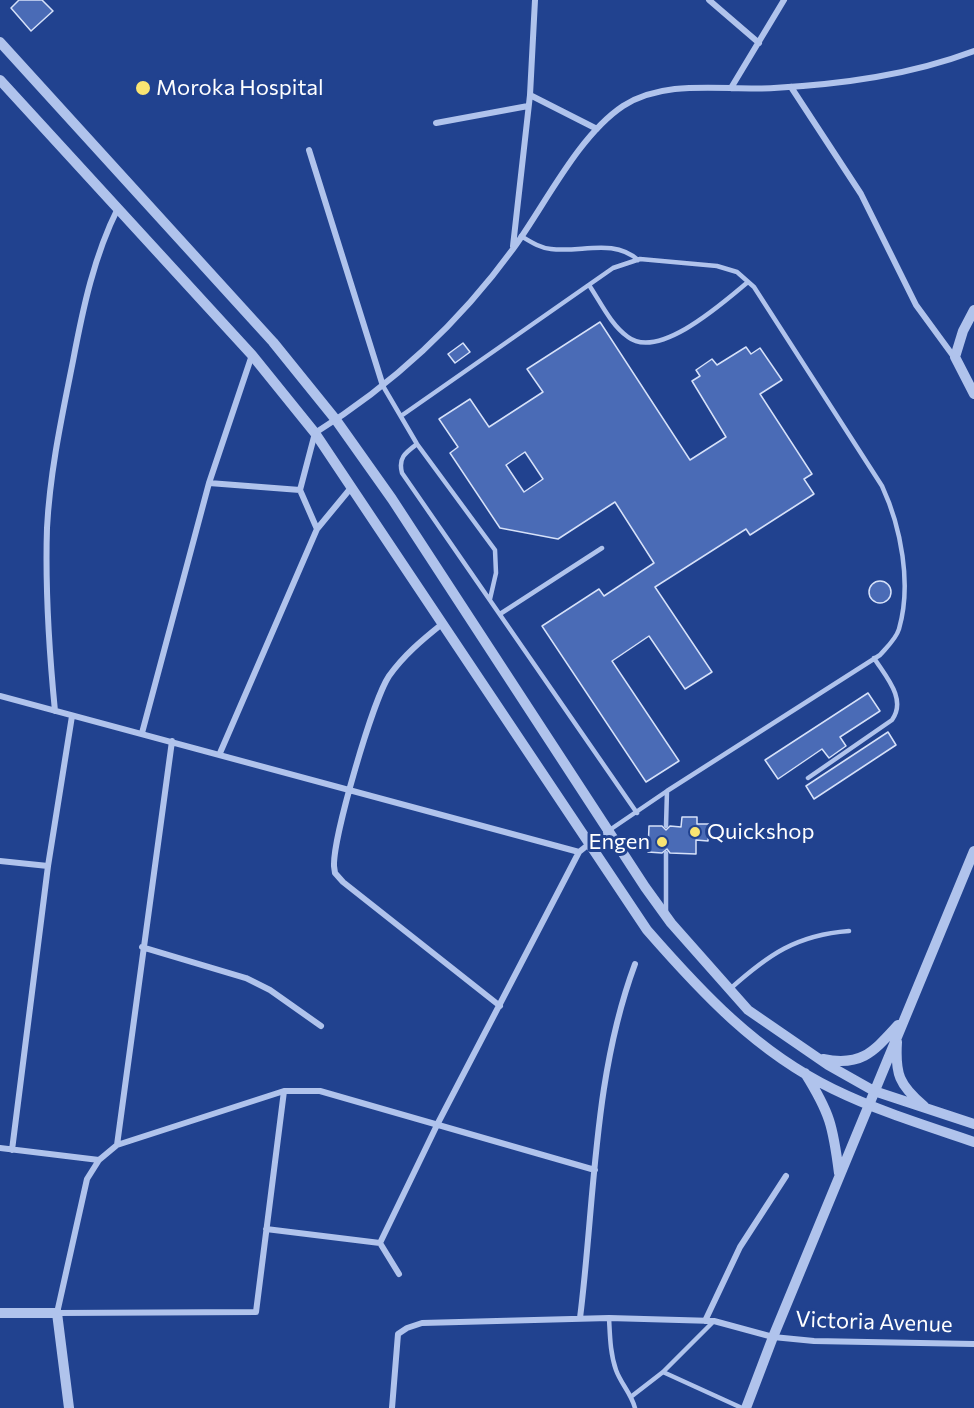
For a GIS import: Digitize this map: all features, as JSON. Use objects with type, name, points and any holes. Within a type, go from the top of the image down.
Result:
[{"type":"street","points":[[512,250],[530,95],[535,0]]},
{"type":"street","points":[[709,0],[759,42]]},
{"type":"street","points":[[731,88],[784,0]]},
{"type":"street","points":[[0,42],[273,342],[336,420],[392,499],[666,917],[748,1010],[817,1058],[874,1091],[974,1124]]},
{"type":"street","points":[[317,529],[300,490],[315,433],[383,386],[424,353],[512,250],[563,174],[597,129],[624,106],[643,96],[671,90],[790,87],[901,74],[974,51]]},
{"type":"street","points":[[0,80],[252,355],[315,433],[647,930],[700,991],[730,1020],[832,1089],[974,1142]]},
{"type":"street","points":[[790,87],[861,194],[916,305],[955,357],[974,394]]},
{"type":"street","points":[[530,95],[597,129]]},
{"type":"street","points":[[436,123],[528,106]]},
{"type":"street","points":[[309,150],[383,386]]},
{"type":"street","points":[[56,711],[47,597],[47,527],[56,445],[91,280],[102,240],[118,208]]},
{"type":"street","points":[[955,357],[963,331],[974,310]]},
{"type":"street","points":[[142,733],[208,483],[252,355]]},
{"type":"street","points":[[208,483],[300,490]]},
{"type":"street","points":[[220,753],[317,529],[351,489]]},
{"type":"street","points":[[442,624],[400,661],[380,691],[333,858],[335,873],[500,1006]]},
{"type":"street","points":[[0,696],[220,753],[579,852]]},
{"type":"street","points":[[12,1150],[48,866],[72,716]]},
{"type":"street","points":[[117,1145],[142,947],[172,741]]},
{"type":"street","points":[[380,1243],[438,1123],[579,852],[589,844]]},
{"type":"street","points":[[744,1408],[974,851]]},
{"type":"street","points":[[0,861],[48,866]]},
{"type":"street","points":[[142,947],[246,978],[270,990],[321,1026]]},
{"type":"street","points":[[580,1318],[606,1067],[623,997],[635,964]]},
{"type":"street","points":[[817,1058],[841,1063],[860,1059],[875,1049],[903,1019]]},
{"type":"street","points":[[898,1032],[897,1066],[900,1081],[906,1090],[927,1109]]},
{"type":"street","points":[[804,1072],[827,1109],[835,1138],[840,1176]]},
{"type":"street","points":[[0,1313],[254,1313],[259,1307],[266,1229],[284,1091]]},
{"type":"street","points":[[69,1408],[57,1313],[87,1179],[99,1160],[117,1145],[284,1091],[320,1091],[438,1123],[595,1170]]},
{"type":"street","points":[[0,1148],[99,1160]]},
{"type":"street","points":[[705,1321],[740,1247],[786,1176]]},
{"type":"street","points":[[266,1229],[380,1243]]},
{"type":"street","points":[[380,1243],[399,1274]]},
{"type":"street","name":"Victoria Avenue","points":[[392,1408],[398,1334],[422,1323],[580,1318],[714,1321],[773,1337],[814,1341],[974,1344]]},
{"type":"lane","points":[[521,236],[541,248],[554,250],[611,248],[629,253],[638,260]]},
{"type":"lane","points":[[401,416],[614,268],[638,260],[717,266],[737,272],[748,282],[882,486],[894,511],[904,582],[899,630],[894,639],[874,658],[589,844]]},
{"type":"lane","points":[[589,285],[618,329],[630,339],[645,343],[669,338],[705,317],[748,282]]},
{"type":"lane","points":[[383,386],[417,444],[495,550],[496,573],[490,600]]},
{"type":"lane","points":[[417,444],[402,455],[400,464],[402,473],[636,813]]},
{"type":"lane","points":[[500,614],[602,548]]},
{"type":"lane","points":[[808,778],[892,720],[898,712],[898,697],[874,658]]},
{"type":"lane","points":[[666,826],[667,791]]},
{"type":"lane","points":[[666,853],[666,917]]},
{"type":"lane","points":[[730,989],[778,950],[828,933],[849,931]]},
{"type":"lane","points":[[609,1318],[615,1364],[632,1396],[635,1408]]},
{"type":"lane","points":[[632,1396],[663,1372],[714,1321]]},
{"type":"lane","points":[[663,1372],[744,1408]]},
{"type":"building","points":[[19,0],[42,0],[53,11],[31,31],[11,8]]},
{"type":"building","points":[[600,322],[690,460],[726,437],[692,381],[700,376],[696,370],[712,359],[717,365],[746,347],[751,354],[760,348],[782,380],[760,394],[812,474],[804,479],[814,494],[750,535],[746,529],[655,587],[712,672],[685,689],[649,636],[612,661],[679,761],[646,782],[542,626],[599,589],[604,596],[654,563],[615,502],[558,539],[500,528],[450,453],[458,447],[439,419],[470,399],[489,427],[543,392],[527,369]],"holes":[[[525,452],[543,479],[524,492],[506,465]]]},
{"type":"building","points":[[463,343],[470,352],[455,363],[448,354]]},
{"type":"building","points":[[880,581],[888,584],[891,592],[888,600],[880,603],[872,600],[869,592],[872,584]]},
{"type":"building","points":[[868,693],[880,711],[840,737],[846,746],[829,758],[822,749],[778,779],[765,760]]},
{"type":"building","points":[[888,732],[896,745],[814,799],[806,786]]},
{"type":"building","points":[[682,817],[697,817],[697,824],[709,824],[708,841],[696,840],[696,854],[670,853],[667,849],[662,853],[648,852],[649,826],[662,826],[666,830],[670,826],[681,827]]},
{"type":"place","name":"Moroka Hospital","points":[[143,88]]},
{"type":"place","name":"Quickshop","points":[[695,832]]},
{"type":"place","name":"Engen","points":[[662,842]]}]
